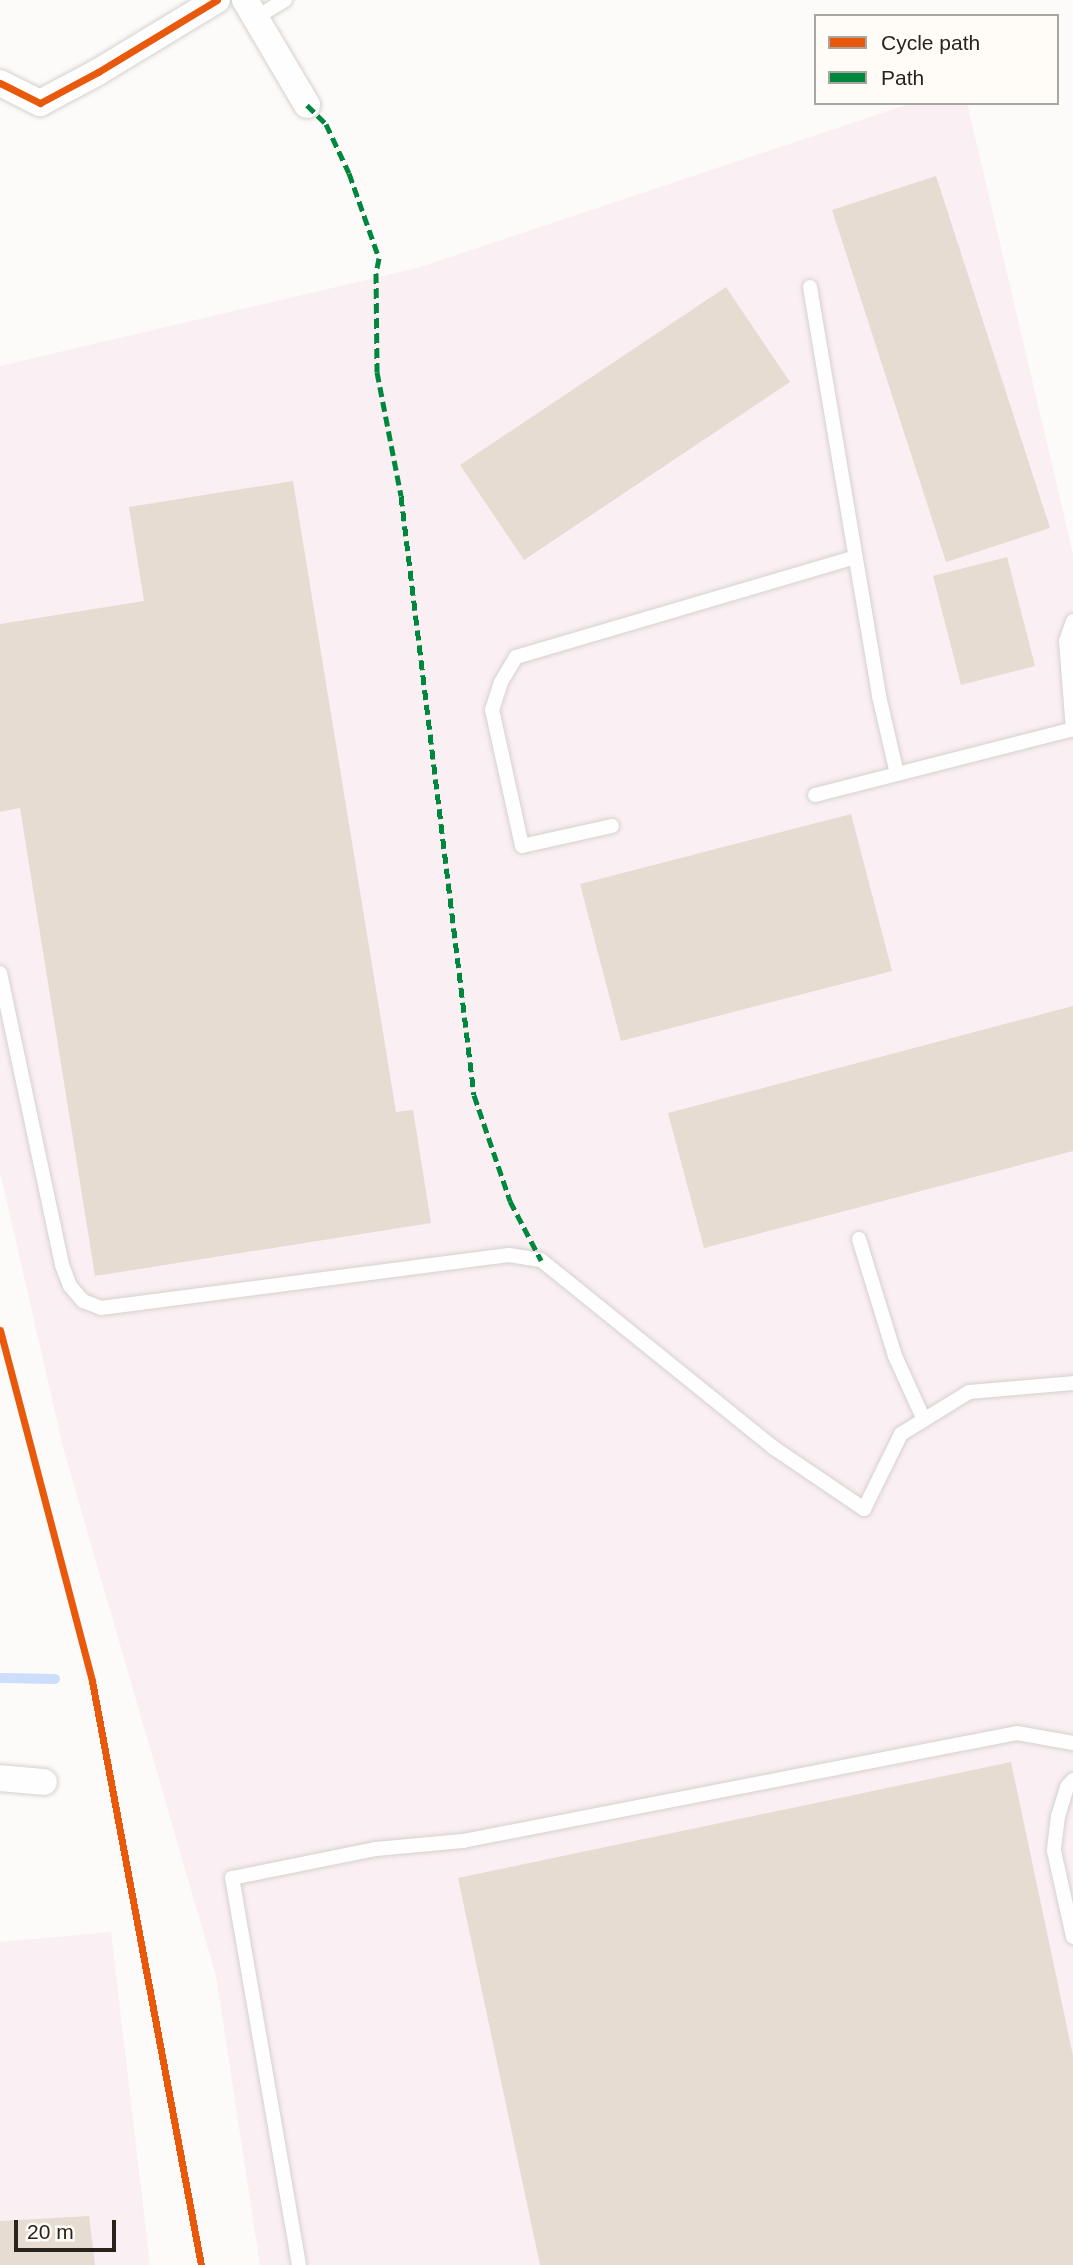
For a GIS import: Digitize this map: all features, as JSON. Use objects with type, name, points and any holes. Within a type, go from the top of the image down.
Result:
[{"type":"street","points":[[0,83],[40,103],[217,0]]},
{"type":"street","points":[[250,9],[307,105]]},
{"type":"street","points":[[0,1778],[44,1782]]},
{"type":"lane","points":[[250,9],[285,0]]},
{"type":"lane","points":[[810,287],[879,696],[897,774]]},
{"type":"lane","points":[[612,826],[522,846],[492,710],[501,682],[516,657],[855,557]]},
{"type":"lane","points":[[815,794],[1073,729],[1066,641],[1073,621]]},
{"type":"lane","points":[[0,973],[62,1265],[70,1286],[83,1301],[102,1308],[509,1255],[541,1260],[774,1448],[864,1509],[901,1434],[970,1392],[1073,1384]]},
{"type":"lane","points":[[859,1239],[895,1356],[924,1420]]},
{"type":"lane","points":[[299,2265],[232,1878],[376,1849],[463,1842],[1017,1733],[1073,1743]]},
{"type":"lane","points":[[1073,1780],[1067,1787],[1058,1816],[1054,1851],[1073,1937]]},
{"type":"shaded area","points":[[906,105],[967,105],[1073,554],[1073,2265],[260,2265],[216,1976],[64,1451],[0,1172],[0,366],[417,268]]},
{"type":"shaded area","points":[[111,1932],[150,2265],[0,2265],[0,1942]]},
{"type":"building","points":[[936,176],[1050,528],[946,562],[832,210]]},
{"type":"building","points":[[726,287],[790,382],[524,560],[460,465]]},
{"type":"building","points":[[293,481],[396,1112],[413,1110],[431,1223],[95,1276],[20,808],[0,812],[0,624],[144,601],[129,507]]},
{"type":"building","points":[[1007,557],[1035,666],[961,685],[933,576]]},
{"type":"building","points":[[851,814],[892,971],[621,1041],[580,884]]},
{"type":"building","points":[[1073,1006],[1073,1151],[704,1248],[668,1113]]},
{"type":"building","points":[[1011,1762],[1073,2056],[1073,2265],[540,2265],[458,1878]]},
{"type":"building","points":[[89,2216],[95,2265],[0,2265],[0,2221]]},
{"type":"waterway","points":[[0,1678],[55,1679]]},
{"type":"marked path","points":[[307,105],[326,124],[349,173],[379,258],[376,273],[377,372],[401,496],[474,1095],[510,1201],[541,1260]]},
{"type":"cycle path","points":[[0,83],[40,103],[98,72],[217,0]]},
{"type":"cycle path","points":[[0,1330],[92,1681],[201,2265]]}]
